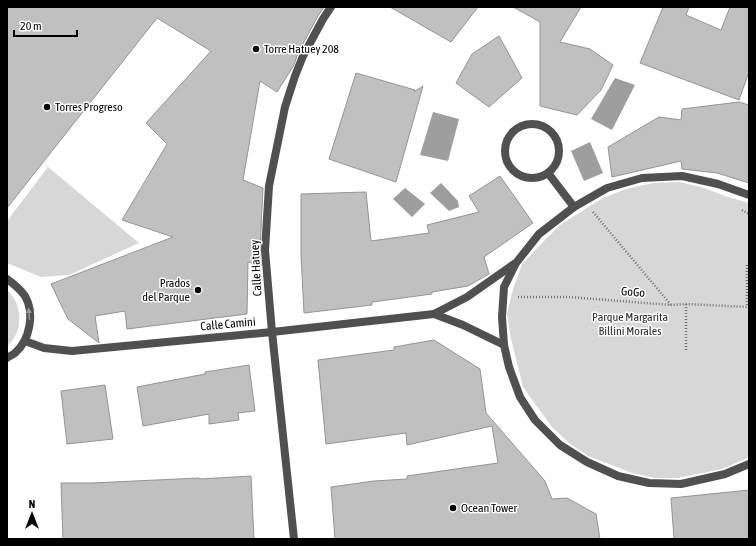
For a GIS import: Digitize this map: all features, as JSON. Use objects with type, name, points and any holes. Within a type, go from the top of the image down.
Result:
[{"type":"street","name":"Calle Hatuey","points":[[294,539],[272,332],[265,250],[269,186],[285,106],[295,76],[303,56],[331,7]]},
{"type":"street","points":[[531,124],[540,125],[548,129],[554,135],[558,143],[558,160],[548,173],[540,177],[530,178],[521,176],[513,171],[508,164],[505,155],[505,145],[515,130],[531,124]]},
{"type":"street","points":[[548,173],[574,207]]},
{"type":"street","points":[[749,195],[718,184],[682,176],[642,178],[607,188],[574,207],[539,234],[516,263],[504,287],[502,317],[504,345],[509,367],[520,396],[535,420],[560,445],[587,462],[618,476],[649,483],[668,484],[681,484],[725,474],[749,464]]},
{"type":"street","name":"Calle Camini","points":[[25,341],[44,348],[72,351],[272,332],[434,314],[467,297],[516,263]]},
{"type":"street","points":[[7,279],[16,285],[25,297],[30,311],[30,326],[25,341],[15,353],[7,358]]},
{"type":"street","name":"Calle Camini","points":[[434,314],[463,325],[504,345]]},
{"type":"path","points":[[587,215],[593,211],[671,305]]},
{"type":"path","points":[[747,265],[748,307]]},
{"type":"path","name":"GoGo","points":[[518,290],[516,297],[569,297],[671,305],[686,304],[748,307]]},
{"type":"path","points":[[686,304],[686,350]]},
{"type":"green space","points":[[48,167],[139,243],[69,275],[41,277],[7,263],[7,221]]},
{"type":"green space","name":"Parque Margarita Billini Morales","points":[[680,182],[704,188],[749,203],[749,457],[722,469],[678,478],[654,478],[632,473],[588,456],[569,443],[552,427],[523,387],[511,339],[507,314],[513,289],[522,264],[560,225],[603,198],[626,189],[653,183]]},
{"type":"green space","points":[[7,291],[16,301],[19,322],[17,333],[7,346]]},
{"type":"shaded area","points":[[615,78],[635,85],[612,130],[591,119]]},
{"type":"shaded area","points":[[433,112],[459,119],[448,161],[420,155]]},
{"type":"shaded area","points":[[590,142],[603,173],[584,181],[571,151]]},
{"type":"shaded area","points":[[441,183],[458,201],[459,207],[449,211],[430,193]]},
{"type":"shaded area","points":[[405,188],[425,204],[412,217],[393,199]]},
{"type":"building","points":[[7,7],[324,7],[298,53],[294,65],[277,92],[260,81],[243,180],[263,188],[260,250],[261,266],[248,262],[247,314],[127,329],[125,311],[95,316],[99,343],[68,319],[51,284],[173,237],[122,220],[167,144],[146,123],[211,51],[157,18],[7,208]]},
{"type":"building","points":[[390,7],[478,7],[451,42]]},
{"type":"building","points":[[513,7],[581,7],[560,42],[590,49],[613,65],[601,90],[577,115],[540,106],[540,22]]},
{"type":"building","points":[[663,7],[689,7],[686,15],[721,30],[730,7],[749,7],[749,72],[739,100],[640,63]]},
{"type":"building","points":[[499,36],[522,78],[489,107],[456,83],[472,54]]},
{"type":"building","points":[[356,73],[415,90],[414,92],[423,86],[396,182],[329,159]]},
{"type":"building","points":[[739,102],[749,105],[749,183],[717,173],[682,169],[681,161],[612,177],[608,147],[659,117],[681,120],[682,109]]},
{"type":"building","points":[[500,176],[533,223],[484,257],[489,274],[468,286],[432,292],[432,294],[372,302],[372,305],[304,313],[301,255],[301,194],[366,192],[371,241],[429,233],[427,225],[479,212],[469,196]]},
{"type":"building","points":[[434,340],[480,369],[486,413],[545,481],[552,499],[567,498],[596,514],[600,539],[335,539],[331,487],[374,481],[407,479],[407,476],[498,463],[492,426],[407,445],[406,433],[326,444],[318,360],[394,350],[394,347]]},
{"type":"building","points":[[249,365],[255,411],[238,413],[239,420],[209,424],[209,414],[143,426],[137,387],[205,374],[205,372]]},
{"type":"building","points":[[105,385],[113,439],[67,444],[61,391]]},
{"type":"building","points":[[251,476],[254,539],[63,539],[61,483]]},
{"type":"building","points":[[749,490],[749,539],[674,539],[671,498]]},
{"type":"place","name":"Torre Hatuey 208","points":[[256,49]]},
{"type":"place","name":"Torres Progreso","points":[[47,107]]},
{"type":"place","name":"Prados del Parque","points":[[198,290]]},
{"type":"place","name":"Ocean Tower","points":[[453,508]]}]
